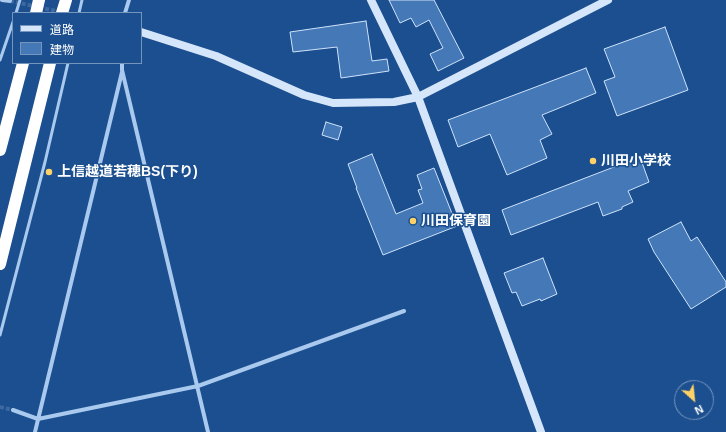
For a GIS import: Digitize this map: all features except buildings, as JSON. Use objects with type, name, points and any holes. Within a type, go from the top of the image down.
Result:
[{"type":"highway","points":[[36,12],[39,0]]},
{"type":"highway","points":[[62,12],[66,0]]},
{"type":"highway","points":[[0,150],[23,64]]},
{"type":"highway","points":[[0,264],[50,64]]},
{"type":"street","points":[[2,0],[10,1]]},
{"type":"street","points":[[125,12],[128,0]]},
{"type":"street","points":[[371,0],[418,97],[541,432]]},
{"type":"street","points":[[142,32],[216,56],[304,95],[334,103],[394,102],[418,97],[608,0]]},
{"type":"street","points":[[35,432],[122,70],[122,64]]},
{"type":"street","points":[[122,70],[208,432]]},
{"type":"street","points":[[13,410],[38,420],[198,386],[404,311]]},
{"type":"lane","points":[[16,12],[20,0]]},
{"type":"lane","points":[[79,12],[82,0]]},
{"type":"lane","points":[[0,60],[12,25]]},
{"type":"lane","points":[[0,335],[45,162],[68,64]]},
{"type":"tunnel","points":[[10,1],[61,12]]},
{"type":"tunnel","points":[[0,407],[13,410]]},
{"type":"place","name":"川田小学校","points":[[593,161]]},
{"type":"place","name":"上信越道若穂BS(下り)","points":[[49,172]]},
{"type":"place","name":"川田保育園","points":[[413,221]]}]
